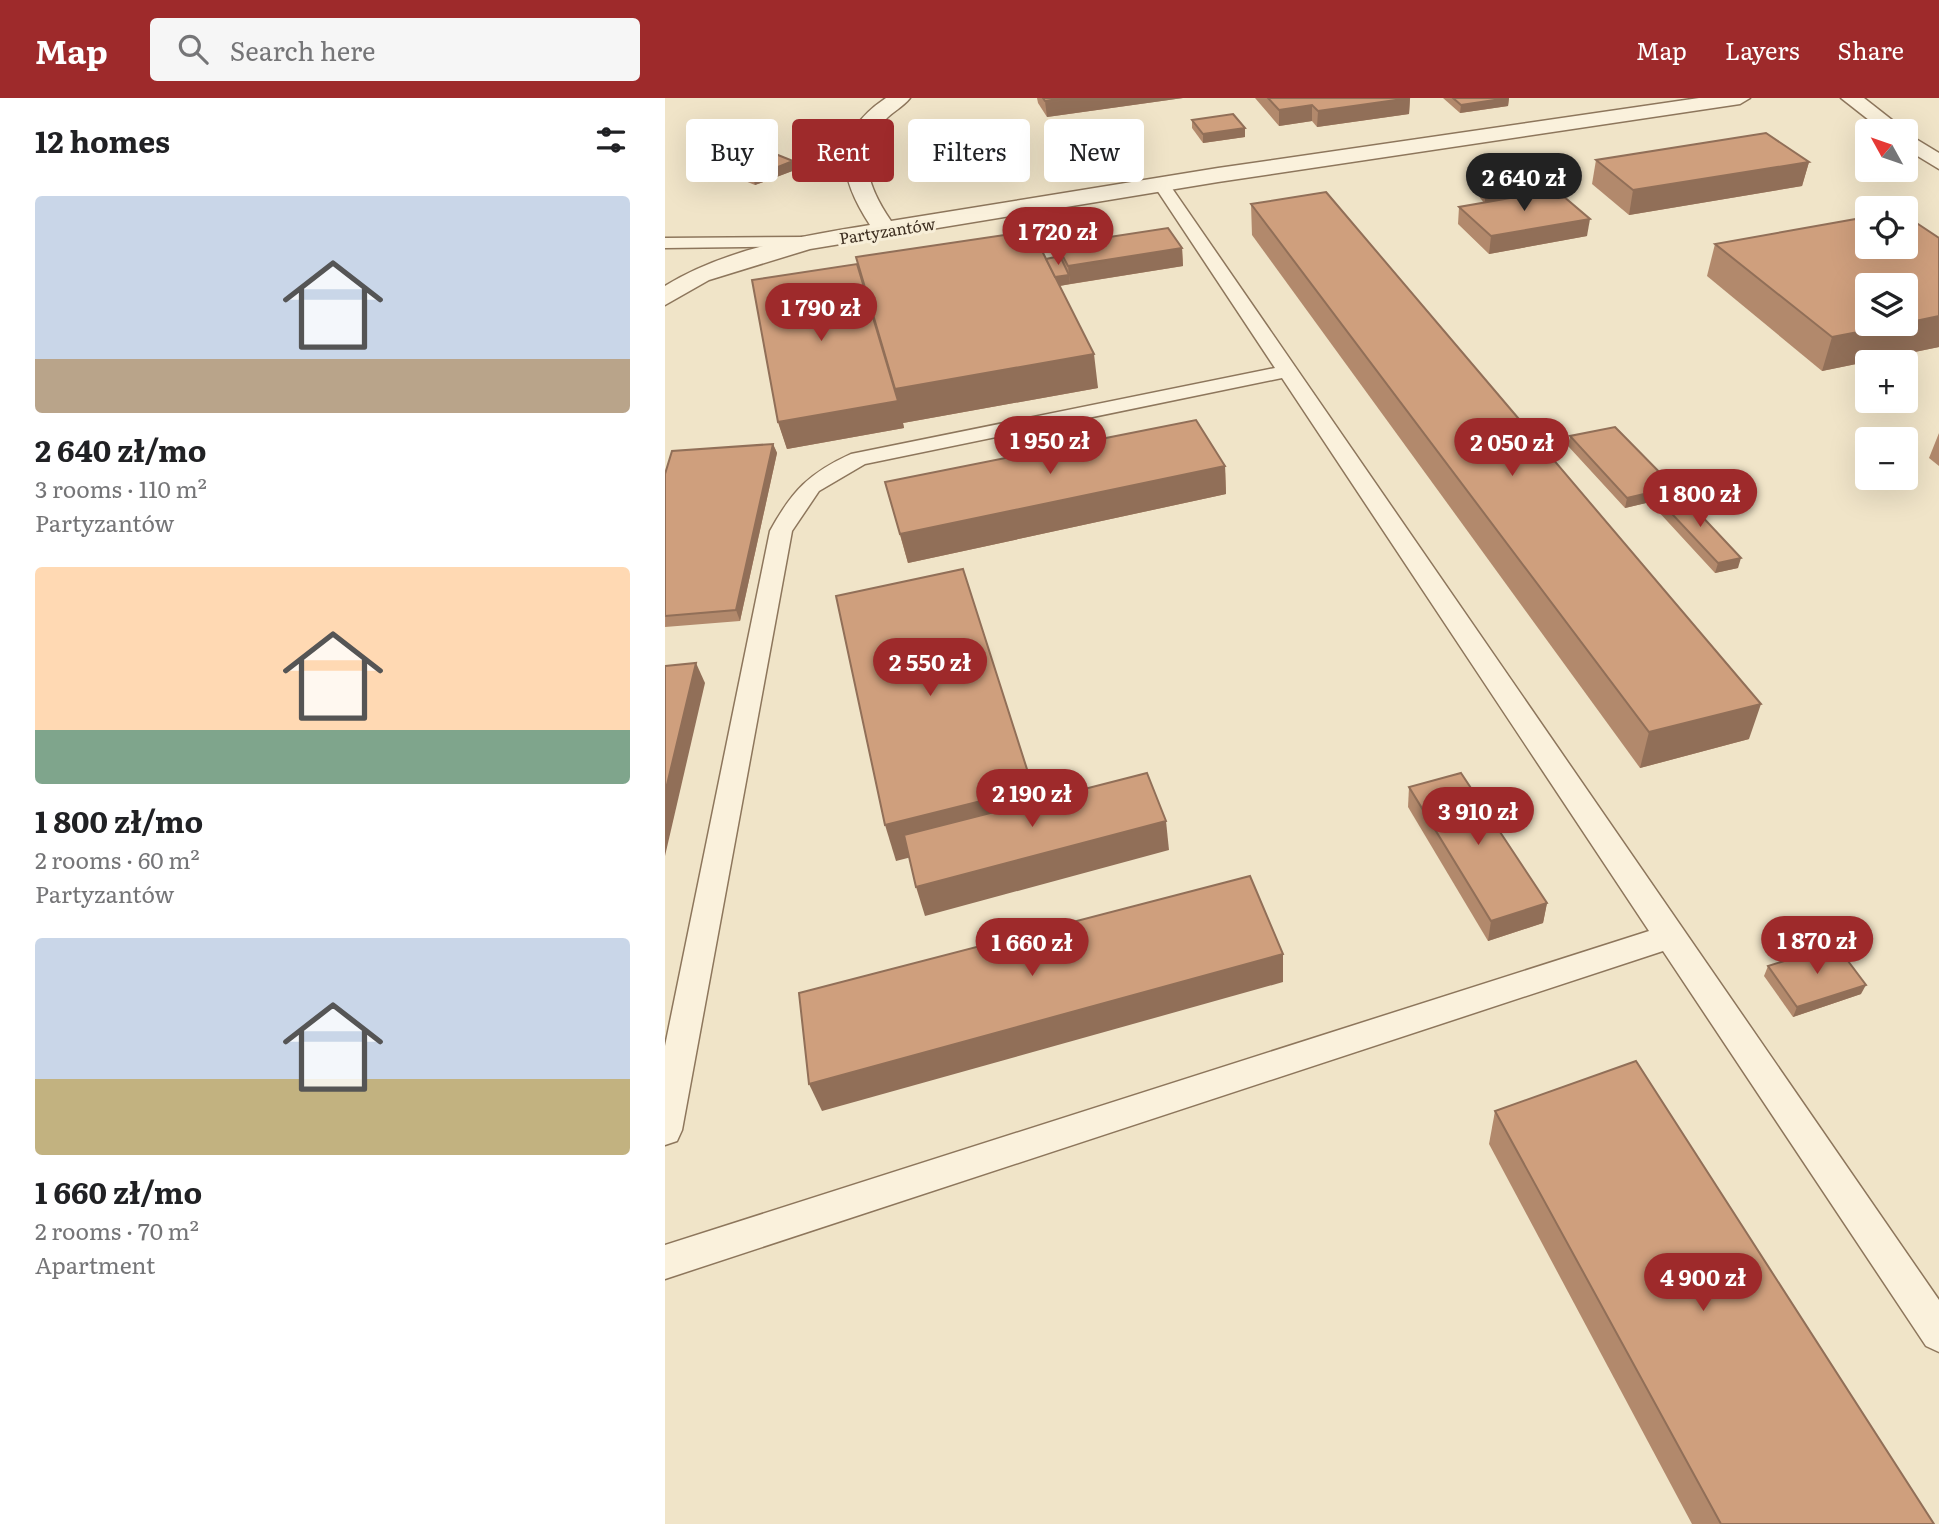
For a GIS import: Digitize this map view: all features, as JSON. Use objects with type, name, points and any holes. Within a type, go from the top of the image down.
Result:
[{"type":"street","points":[[886,231],[858,183],[856,154],[864,130],[900,98]]},
{"type":"street","name":"Partyzantów","points":[[665,297],[700,275],[806,242],[1161,184],[1740,98]]},
{"type":"street","points":[[1851,98],[1880,119]]},
{"type":"street","points":[[1918,148],[1939,163]]},
{"type":"lane","points":[[1161,184],[1939,1333]]},
{"type":"lane","points":[[665,243],[806,242]]},
{"type":"lane","points":[[665,1130],[781,531],[800,495],[827,472],[859,459],[1287,371]]},
{"type":"lane","points":[[665,1262],[1670,936]]},
{"type":"building","points":[[1043,98],[1064,98],[1045,101]]},
{"type":"building","points":[[1268,98],[1410,98],[1318,111],[1312,105],[1279,110]]},
{"type":"building","points":[[1453,98],[1508,98],[1461,105]]},
{"type":"building","points":[[1233,114],[1245,128],[1203,134],[1192,120]]},
{"type":"building","points":[[1766,133],[1809,162],[1633,190],[1596,160]]},
{"type":"building","points":[[778,155],[792,161],[778,167]]},
{"type":"building","points":[[1536,178],[1550,191],[1526,196],[1519,190],[1485,194],[1478,186]]},
{"type":"building","points":[[1556,190],[1590,219],[1491,236],[1459,207]]},
{"type":"building","points":[[1326,192],[1761,704],[1649,732],[1251,204]]},
{"type":"building","points":[[1855,219],[1855,259],[1918,259],[1918,224],[1939,238],[1939,316],[1918,320],[1918,273],[1855,273],[1855,333],[1832,337],[1715,244]]},
{"type":"building","points":[[1168,228],[1182,248],[1068,266],[1057,245]]},
{"type":"building","points":[[1032,231],[1094,354],[895,389],[856,257]]},
{"type":"building","points":[[1060,256],[1069,275],[1055,277],[1046,259]]},
{"type":"building","points":[[857,264],[898,401],[778,422],[752,280]]},
{"type":"building","points":[[1196,420],[1225,466],[900,534],[885,482]]},
{"type":"building","points":[[1615,427],[1674,487],[1627,498],[1570,436]]},
{"type":"building","points":[[773,444],[736,610],[665,616],[665,474],[672,451]]},
{"type":"building","points":[[1681,494],[1741,558],[1718,563],[1658,499]]},
{"type":"building","points":[[963,569],[1033,788],[885,825],[836,596]]},
{"type":"building","points":[[696,663],[665,793],[665,666]]},
{"type":"building","points":[[1147,773],[1166,821],[916,887],[904,835]]},
{"type":"building","points":[[1461,773],[1547,903],[1491,921],[1409,787]]},
{"type":"building","points":[[1250,876],[1283,954],[809,1084],[799,993]]},
{"type":"building","points":[[1836,945],[1866,985],[1797,1007],[1768,966]]},
{"type":"building","points":[[1636,1061],[1934,1524],[1721,1524],[1495,1111]]}]
